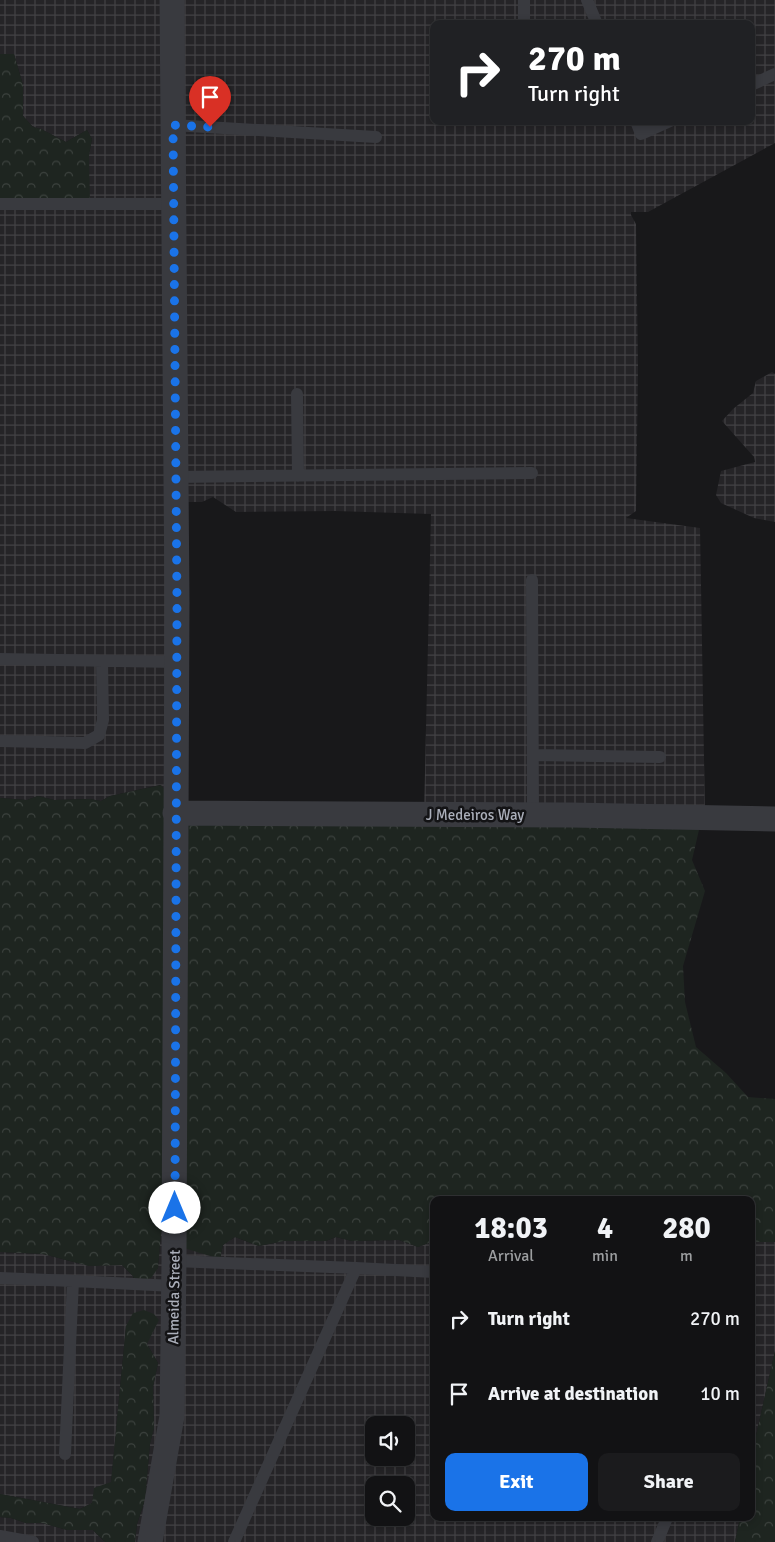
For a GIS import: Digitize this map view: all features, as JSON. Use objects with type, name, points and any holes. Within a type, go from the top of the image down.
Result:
[{"type":"street","name":"Almeida Street","points":[[150,1542],[172,1416],[174,1286],[177,662],[172,0]]},
{"type":"street","name":"J Medeiros Way","points":[[175,813],[534,815],[775,819]]},
{"type":"lane","points":[[524,0],[524,20]]},
{"type":"lane","points":[[587,0],[594,20]]},
{"type":"lane","points":[[755,83],[775,74]]},
{"type":"lane","points":[[173,125],[376,137]]},
{"type":"lane","points":[[638,125],[641,134],[661,125]]},
{"type":"lane","points":[[0,204],[174,204]]},
{"type":"lane","points":[[297,394],[298,476]]},
{"type":"lane","points":[[176,478],[532,474]]},
{"type":"lane","points":[[532,580],[534,815]]},
{"type":"lane","points":[[0,660],[177,662]]},
{"type":"lane","points":[[0,741],[85,743],[100,735],[103,720],[102,661]]},
{"type":"lane","points":[[533,755],[660,757]]},
{"type":"lane","points":[[174,1261],[430,1272]]},
{"type":"lane","points":[[234,1542],[356,1268]]},
{"type":"lane","points":[[0,1278],[174,1286]]},
{"type":"lane","points":[[64,1454],[73,1282]]},
{"type":"lane","points":[[657,1542],[666,1521]]},
{"type":"lane","points":[[0,1536],[33,1542]]},
{"type":"shaded area","points":[[0,0],[775,0],[775,143],[648,212],[631,212],[636,224],[638,368],[636,511],[626,518],[700,528],[705,817],[424,815],[431,514],[335,511],[236,512],[213,497],[202,502],[187,502],[165,789],[160,785],[110,796],[101,801],[90,799],[54,800],[38,796],[27,800],[0,798],[0,207],[89,155],[92,139],[87,130],[66,142],[33,127],[23,116],[23,85],[14,54],[0,54]]},
{"type":"shaded area","points":[[772,372],[775,374],[775,522],[754,518],[721,503],[716,495],[721,471],[755,462],[754,457],[722,421],[733,409],[753,393],[756,381]]},
{"type":"shaded area","points":[[167,1226],[220,1259],[223,1245],[235,1237],[259,1246],[284,1241],[326,1241],[336,1237],[352,1241],[399,1240],[418,1247],[430,1242],[430,1521],[739,1521],[735,1542],[135,1542],[137,1524],[145,1500],[150,1443],[154,1428],[153,1387],[158,1363],[147,1344],[126,1326],[111,1483],[95,1488],[92,1503],[80,1509],[0,1494],[0,1252],[43,1254],[89,1266],[122,1265],[133,1276],[135,1283],[158,1268],[161,1232]]},
{"type":"shaded area","points":[[755,1242],[775,1242],[775,1351],[755,1440]]},
{"type":"shaded area","points":[[0,1517],[26,1523],[42,1523],[67,1530],[93,1530],[105,1542],[0,1542]]},
{"type":"green space","points":[[0,54],[14,54],[23,85],[23,116],[33,127],[66,142],[87,130],[92,139],[89,155],[90,203],[0,207]]},
{"type":"green space","points":[[161,785],[178,806],[702,817],[692,860],[705,891],[683,966],[685,1002],[696,1047],[726,1073],[748,1097],[775,1099],[775,1242],[755,1242],[755,1196],[430,1196],[430,1242],[418,1247],[399,1240],[352,1241],[336,1237],[326,1241],[284,1241],[259,1246],[235,1237],[223,1245],[220,1259],[177,1246],[167,1226],[161,1232],[158,1268],[151,1278],[135,1283],[133,1276],[122,1265],[89,1266],[43,1254],[0,1252],[0,798],[27,800],[38,796],[54,800],[90,799],[101,801],[110,796]]},
{"type":"green space","points":[[144,1310],[154,1314],[159,1320],[147,1344],[158,1363],[153,1387],[154,1428],[150,1444],[145,1500],[137,1524],[135,1542],[105,1542],[93,1530],[67,1530],[42,1523],[26,1523],[0,1517],[0,1494],[80,1509],[92,1503],[94,1488],[111,1482],[126,1326],[133,1313]]},
{"type":"green space","points":[[775,1351],[775,1542],[735,1542],[739,1521],[755,1521],[755,1440]]},
{"type":"route","points":[[175,1208],[177,602],[173,125],[210,127]]}]
